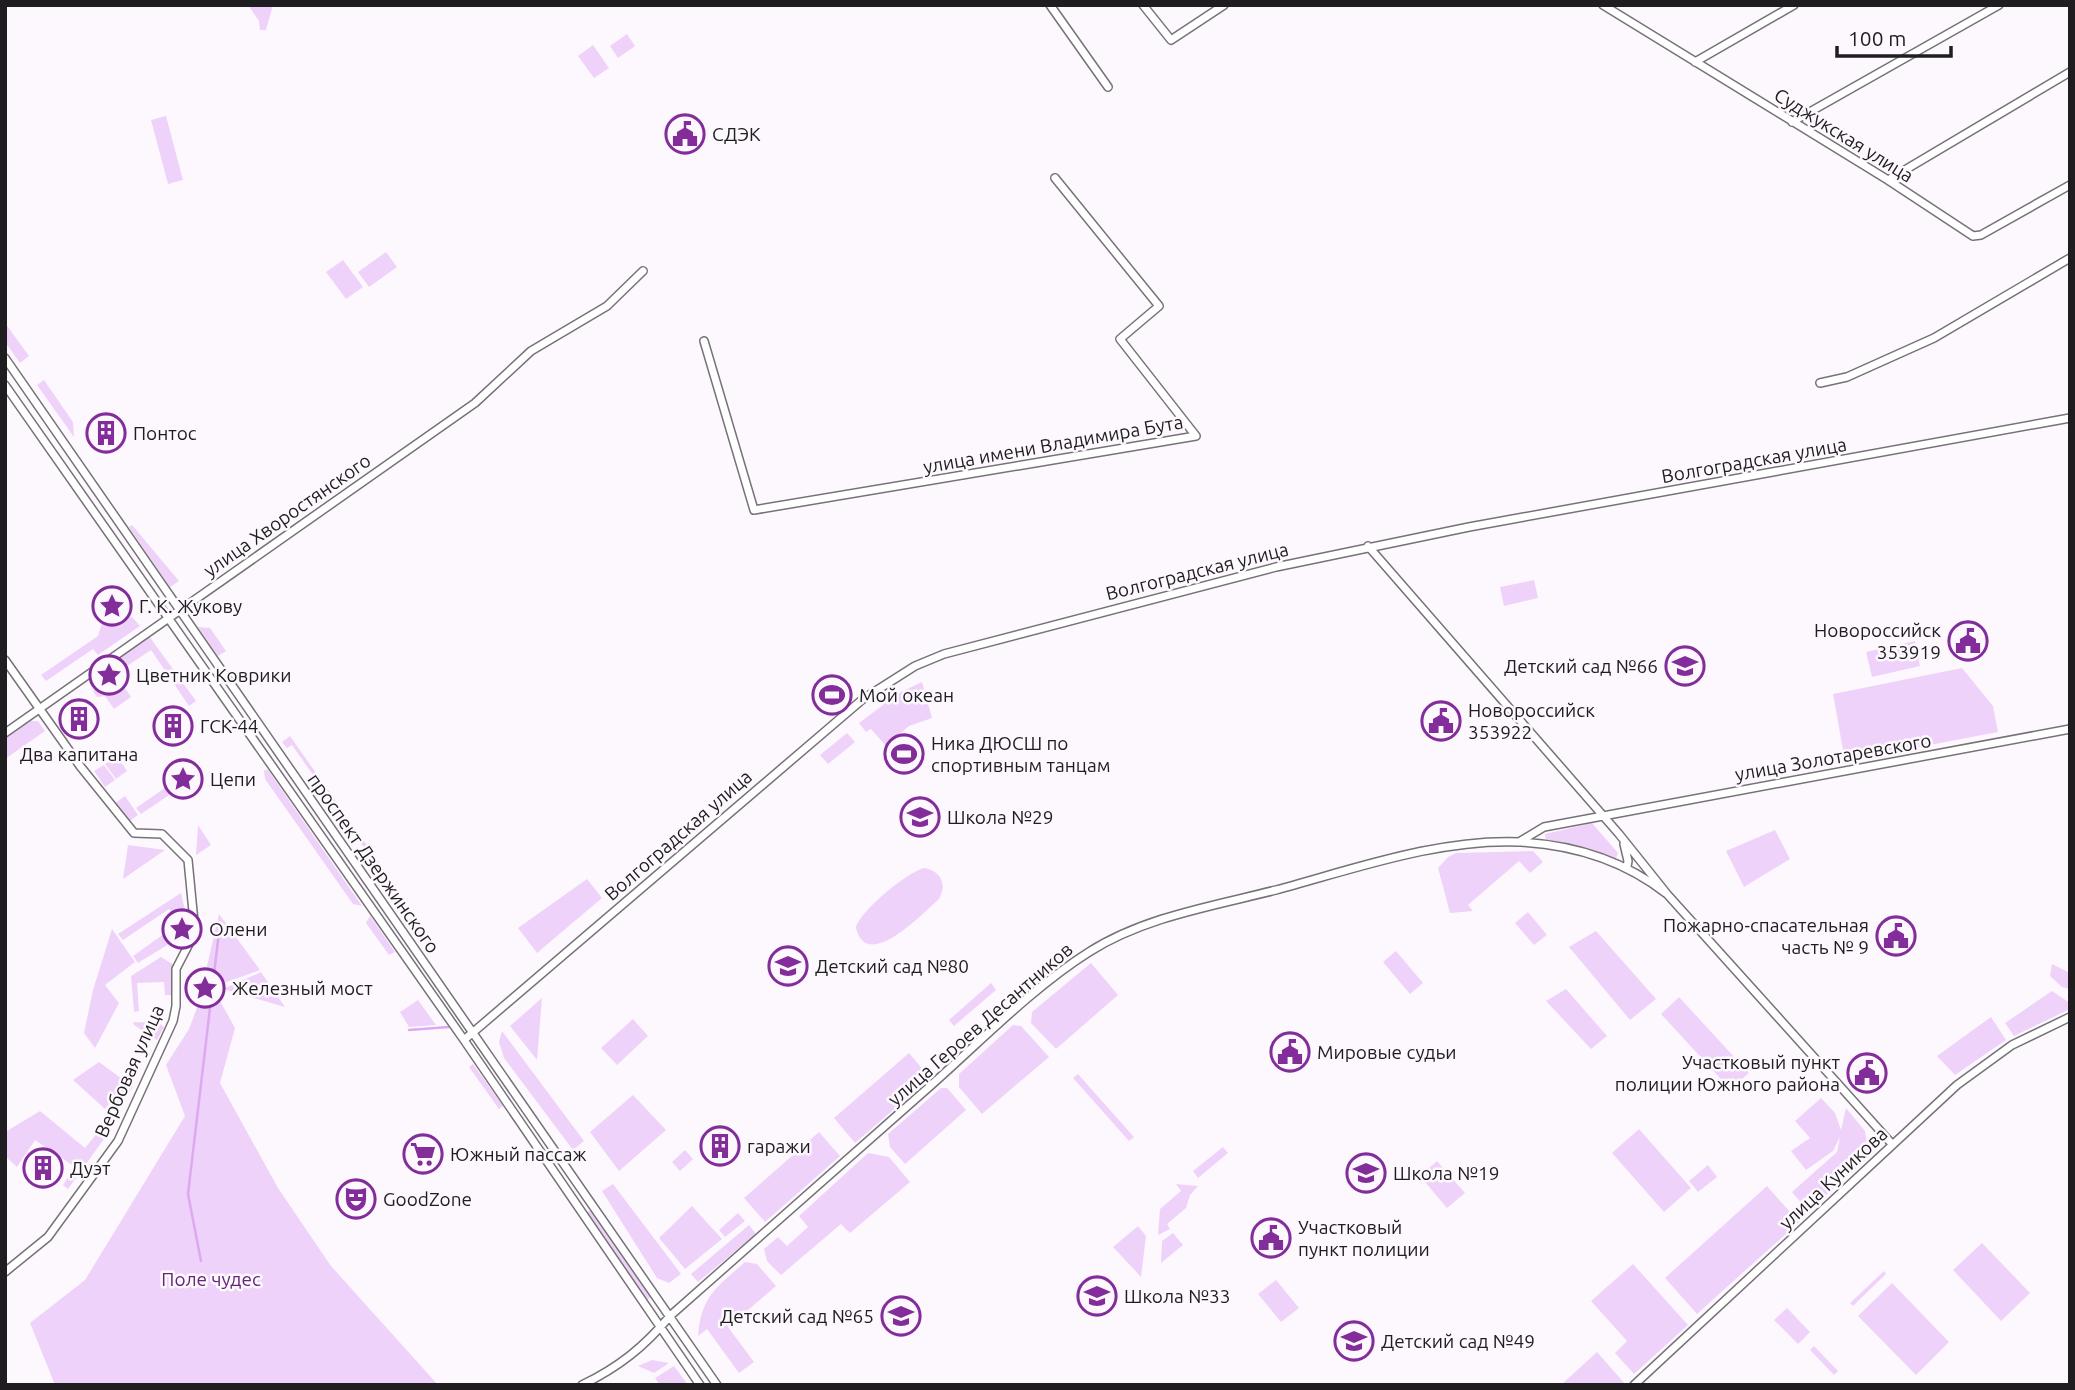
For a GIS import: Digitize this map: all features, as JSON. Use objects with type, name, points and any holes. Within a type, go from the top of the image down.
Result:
[{"type":"street","points":[[1050,5],[1108,87]]},
{"type":"street","points":[[1143,5],[1171,40],[1224,5]]},
{"type":"street","name":"Суджукская улица","points":[[1603,5],[1888,180],[1969,234],[1977,236],[2070,185]]},
{"type":"street","points":[[1695,62],[1794,5]]},
{"type":"street","points":[[1792,122],[1999,5]]},
{"type":"street","points":[[1888,180],[2070,72]]},
{"type":"street","name":"улица имени Владимира Бута","points":[[704,341],[754,510],[1196,436],[1120,339],[1158,306],[1055,178]]},
{"type":"street","points":[[1820,383],[1837,381],[1934,338],[2070,258]]},
{"type":"street","name":"улица Хворостянского","points":[[5,733],[475,403],[531,351],[607,306],[642,271]]},
{"type":"street","name":"проспект Дзержинского","points":[[5,358],[717,1385]]},
{"type":"street","name":"проспект Дзержинского","points":[[5,385],[464,1041],[700,1385]]},
{"type":"street","name":"Волгоградская улица","points":[[464,1041],[828,727],[863,699],[915,666],[944,654],[1059,622],[1368,546],[2070,418]]},
{"type":"street","points":[[109,533],[120,524]]},
{"type":"street","points":[[1368,546],[1619,834],[1667,894],[1892,1144]]},
{"type":"street","points":[[5,660],[39,709]]},
{"type":"street","name":"Вербовая улица","points":[[5,1272],[48,1237],[118,1141],[173,1021],[176,1006],[176,969],[190,942],[194,922],[188,860],[162,834],[134,833],[39,709]]},
{"type":"street","name":"улица Золотаревского","points":[[1602,816],[2070,729]]},
{"type":"street","name":"улица Героев Десантников","points":[[582,1385],[629,1358],[670,1316],[1031,998],[1085,954],[1112,938],[1153,922],[1425,852],[1519,842],[1544,827],[1602,816]]},
{"type":"street","points":[[1619,834],[1627,852],[1627,867]]},
{"type":"street","points":[[1519,842],[1575,850],[1627,867],[1667,894]]},
{"type":"street","name":"улица Куникова","points":[[1634,1385],[1892,1144],[1985,1062],[2012,1045],[2070,1017]]},
{"type":"green space","points":[[248,5],[273,5],[266,30],[260,30],[259,21]]},
{"type":"green space","points":[[627,34],[635,46],[618,58],[610,46]]},
{"type":"green space","points":[[593,45],[609,68],[594,78],[578,56]]},
{"type":"green space","points":[[166,116],[183,180],[168,184],[151,120]]},
{"type":"green space","points":[[386,252],[397,267],[369,287],[358,272]]},
{"type":"green space","points":[[343,260],[363,287],[346,299],[326,272]]},
{"type":"green space","points":[[5,323],[29,356],[20,363],[5,342]]},
{"type":"green space","points":[[44,380],[73,422],[74,437],[37,385]]},
{"type":"green space","points":[[132,525],[179,581],[170,587],[129,527]]},
{"type":"green space","points":[[1534,580],[1538,598],[1504,606],[1500,587]]},
{"type":"green space","points":[[132,617],[140,626],[98,655],[93,649],[46,681],[41,675],[98,636],[103,619]]},
{"type":"green space","points":[[198,627],[210,628],[226,651],[218,656]]},
{"type":"green space","points":[[149,636],[196,701],[189,706],[151,650],[124,668],[118,657]]},
{"type":"green space","points":[[1915,641],[1920,666],[1872,677],[1866,652]]},
{"type":"green space","points":[[1962,668],[1993,706],[1998,732],[1845,761],[1833,694]]},
{"type":"green space","points":[[116,675],[131,697],[114,709],[105,696],[97,697],[93,691]]},
{"type":"green space","points":[[922,682],[932,718],[909,726],[886,746],[871,729],[866,732],[859,723],[899,693]]},
{"type":"green space","points":[[30,721],[38,721],[45,731],[5,759],[5,739]]},
{"type":"green space","points":[[847,733],[855,742],[828,764],[820,755]]},
{"type":"green space","points":[[290,736],[381,865],[372,871],[365,861],[370,856],[292,745],[287,748],[282,742]]},
{"type":"green space","points":[[117,756],[127,771],[116,779],[105,764]]},
{"type":"green space","points":[[104,765],[115,780],[105,787],[94,771]]},
{"type":"green space","points":[[264,770],[268,770],[362,906],[353,904],[265,779]]},
{"type":"green space","points":[[182,776],[187,783],[141,814],[136,808]]},
{"type":"green space","points":[[125,796],[138,815],[127,823],[114,804]]},
{"type":"green space","points":[[1592,823],[1618,853],[1615,861],[1587,850],[1546,840],[1545,834]]},
{"type":"green space","points":[[198,825],[211,845],[196,855]]},
{"type":"green space","points":[[1775,830],[1790,859],[1744,887],[1726,851]]},
{"type":"green space","points":[[128,845],[165,850],[123,879]]},
{"type":"green space","points":[[1533,851],[1543,862],[1530,873],[1519,861],[1468,905],[1473,911],[1450,913],[1438,868],[1448,857],[1456,853]]},
{"type":"green space","points":[[925,868],[939,876],[943,884],[939,899],[896,936],[871,944],[862,940],[856,928],[865,913],[897,884]]},
{"type":"green space","points":[[587,879],[602,898],[537,953],[518,928]]},
{"type":"green space","points":[[181,893],[190,931],[138,963],[133,956],[179,923],[169,909],[123,940],[118,934]]},
{"type":"green space","points":[[1528,912],[1547,935],[1534,945],[1515,923]]},
{"type":"green space","name":"Поле чудес","points":[[219,914],[260,970],[224,983],[219,999],[235,1028],[220,1083],[278,1188],[331,1266],[438,1385],[55,1385],[30,1323],[85,1280],[185,1116],[166,1065],[189,1029],[198,1005]]},
{"type":"green space","points":[[370,916],[395,952],[389,955],[366,923]]},
{"type":"green space","points":[[112,929],[135,962],[105,985],[119,1003],[95,1048],[84,1033],[93,990]]},
{"type":"green space","points":[[1596,931],[1656,999],[1630,1020],[1569,947]]},
{"type":"green space","points":[[1066,948],[1064,961],[1029,991],[1023,985]]},
{"type":"green space","points":[[1396,951],[1423,983],[1410,994],[1383,962]]},
{"type":"green space","points":[[161,957],[177,967],[174,995],[165,995],[164,982],[137,983],[139,1011],[134,1012],[131,976]]},
{"type":"green space","points":[[1091,963],[1118,995],[1056,1049],[1031,1023],[1032,1012]]},
{"type":"green space","points":[[2052,964],[2070,973],[2070,989],[2062,987],[2050,976]]},
{"type":"green space","points":[[261,972],[285,1007],[223,989]]},
{"type":"green space","points":[[991,983],[996,990],[954,1026],[949,1020]]},
{"type":"green space","points":[[1566,989],[1607,1036],[1591,1049],[1546,1001]]},
{"type":"green space","points":[[2052,991],[2070,1003],[2070,1009],[2014,1036],[2005,1023]]},
{"type":"green space","points":[[1679,997],[1749,1073],[1730,1089],[1661,1014]]},
{"type":"green space","points":[[542,998],[537,1060],[510,1026]]},
{"type":"green space","points":[[418,1000],[436,1025],[409,1027],[400,1012]]},
{"type":"green space","points":[[1991,1017],[2006,1040],[1955,1075],[1937,1056]]},
{"type":"green space","points":[[633,1019],[648,1036],[617,1065],[601,1048]]},
{"type":"green space","points":[[133,1022],[159,1023],[164,1027],[157,1040]]},
{"type":"green space","points":[[1013,1025],[1021,1026],[1049,1057],[982,1114],[959,1087],[959,1074]]},
{"type":"green space","points":[[502,1031],[584,1141],[573,1150],[504,1058],[499,1042]]},
{"type":"green space","points":[[909,1053],[930,1078],[855,1143],[834,1118]]},
{"type":"green space","points":[[99,1062],[133,1087],[119,1104],[112,1100],[105,1109],[73,1080]]},
{"type":"green space","points":[[473,1064],[503,1106],[499,1109],[469,1067]]},
{"type":"green space","points":[[1078,1074],[1134,1137],[1129,1141],[1073,1078]]},
{"type":"green space","points":[[941,1088],[947,1088],[966,1110],[905,1164],[890,1147],[888,1134]]},
{"type":"green space","points":[[633,1095],[666,1130],[619,1171],[590,1132]]},
{"type":"green space","points":[[1821,1098],[1835,1113],[1841,1130],[1846,1108],[1865,1131],[1869,1157],[1808,1211],[1792,1192],[1837,1152],[1840,1137],[1833,1151],[1806,1170],[1791,1151],[1810,1138],[1795,1121]]},
{"type":"green space","points":[[40,1111],[85,1148],[102,1127],[109,1132],[68,1189],[63,1185],[75,1167],[35,1140],[17,1167],[5,1156],[5,1132]]},
{"type":"green space","points":[[1639,1129],[1691,1188],[1664,1212],[1612,1153]]},
{"type":"green space","points":[[819,1132],[840,1156],[765,1222],[744,1198]]},
{"type":"green space","points":[[1223,1147],[1228,1153],[1198,1178],[1193,1171]]},
{"type":"green space","points":[[685,1150],[693,1159],[680,1171],[672,1162]]},
{"type":"green space","points":[[868,1153],[889,1157],[910,1182],[850,1233],[841,1224],[781,1275],[767,1261],[764,1249],[778,1237],[787,1246],[808,1227],[799,1216]]},
{"type":"green space","points":[[1437,1161],[1465,1193],[1447,1208],[1420,1176]]},
{"type":"green space","points":[[1708,1165],[1717,1177],[1698,1192],[1689,1181]]},
{"type":"green space","points":[[613,1184],[681,1274],[669,1283],[657,1278],[602,1191]]},
{"type":"green space","points":[[1176,1184],[1198,1186],[1190,1195],[1186,1208],[1167,1224],[1170,1229],[1158,1235],[1160,1209],[1181,1191]]},
{"type":"green space","points":[[1767,1186],[1799,1222],[1697,1314],[1665,1278]]},
{"type":"green space","points":[[692,1206],[722,1239],[685,1269],[659,1238]]},
{"type":"green space","points":[[591,1210],[651,1297],[647,1300],[586,1213]]},
{"type":"green space","points":[[738,1213],[745,1221],[725,1237],[719,1230]]},
{"type":"green space","points":[[749,1225],[756,1234],[698,1282],[691,1274]]},
{"type":"green space","points":[[1138,1226],[1146,1236],[1141,1277],[1113,1247]]},
{"type":"green space","points":[[1173,1233],[1183,1245],[1161,1263],[1162,1241]]},
{"type":"green space","points":[[1982,1243],[2030,1293],[2001,1321],[1953,1270]]},
{"type":"green space","points":[[745,1262],[757,1264],[776,1286],[728,1327],[754,1362],[739,1373],[707,1329],[698,1336],[703,1311],[712,1293]]},
{"type":"green space","points":[[1633,1264],[1688,1325],[1634,1374],[1615,1353],[1627,1341],[1591,1301]]},
{"type":"green space","points":[[1884,1271],[1886,1274],[1853,1306],[1850,1303]]},
{"type":"green space","points":[[1276,1280],[1299,1308],[1281,1322],[1258,1294]]},
{"type":"green space","points":[[1892,1283],[1949,1342],[1916,1375],[1858,1316]]},
{"type":"green space","points":[[1787,1308],[1810,1332],[1798,1344],[1774,1320]]},
{"type":"green space","points":[[1814,1346],[1838,1371],[1834,1375],[1810,1350]]},
{"type":"green space","points":[[1597,1352],[1626,1385],[1561,1385]]},
{"type":"green space","points":[[652,1360],[669,1363],[654,1373],[638,1366]]},
{"type":"green space","points":[[674,1366],[688,1385],[660,1385],[655,1378]]},
{"type":"waterway","points":[[201,1261],[188,1194],[219,932]]},
{"type":"waterway","points":[[409,1030],[449,1027]]},
{"type":"place","name":"СДЭК","points":[[685,134]]},
{"type":"place","name":"Понтос","points":[[106,433]]},
{"type":"place","name":"Г. К. Жукову","points":[[112,606]]},
{"type":"place","name":"Новороссийск 353919","points":[[1968,641]]},
{"type":"place","name":"Детский сад №66","points":[[1685,666]]},
{"type":"place","name":"Цветник Коврики","points":[[109,675]]},
{"type":"place","name":"Мой океан","points":[[832,695]]},
{"type":"place","name":"Два капитана","points":[[79,719]]},
{"type":"place","name":"Новороссийск 353922","points":[[1441,721]]},
{"type":"place","name":"ГСК-44","points":[[173,726]]},
{"type":"place","name":"Ника ДЮСШ по спортивным танцам","points":[[904,754]]},
{"type":"place","name":"Цепи","points":[[183,779]]},
{"type":"place","name":"Школа №29","points":[[920,817]]},
{"type":"place","name":"Олени","points":[[182,929]]},
{"type":"place","name":"Пожарно-спасательная часть № 9","points":[[1896,936]]},
{"type":"place","name":"Детский сад №80","points":[[788,966]]},
{"type":"place","name":"Железный мост","points":[[205,988]]},
{"type":"place","name":"Мировые судьи","points":[[1290,1052]]},
{"type":"place","name":"Участковый пункт полиции Южного района","points":[[1867,1073]]},
{"type":"place","name":"гаражи","points":[[720,1146]]},
{"type":"place","name":"Южный пассаж","points":[[423,1154]]},
{"type":"place","name":"Дуэт","points":[[43,1168]]},
{"type":"place","name":"Школа №19","points":[[1366,1173]]},
{"type":"place","name":"GoodZone","points":[[356,1199]]},
{"type":"place","name":"Участковый пункт полиции","points":[[1271,1238]]},
{"type":"place","name":"Школа №33","points":[[1097,1296]]},
{"type":"place","name":"Детский сад №65","points":[[901,1316]]},
{"type":"place","name":"Детский сад №49","points":[[1354,1341]]}]
